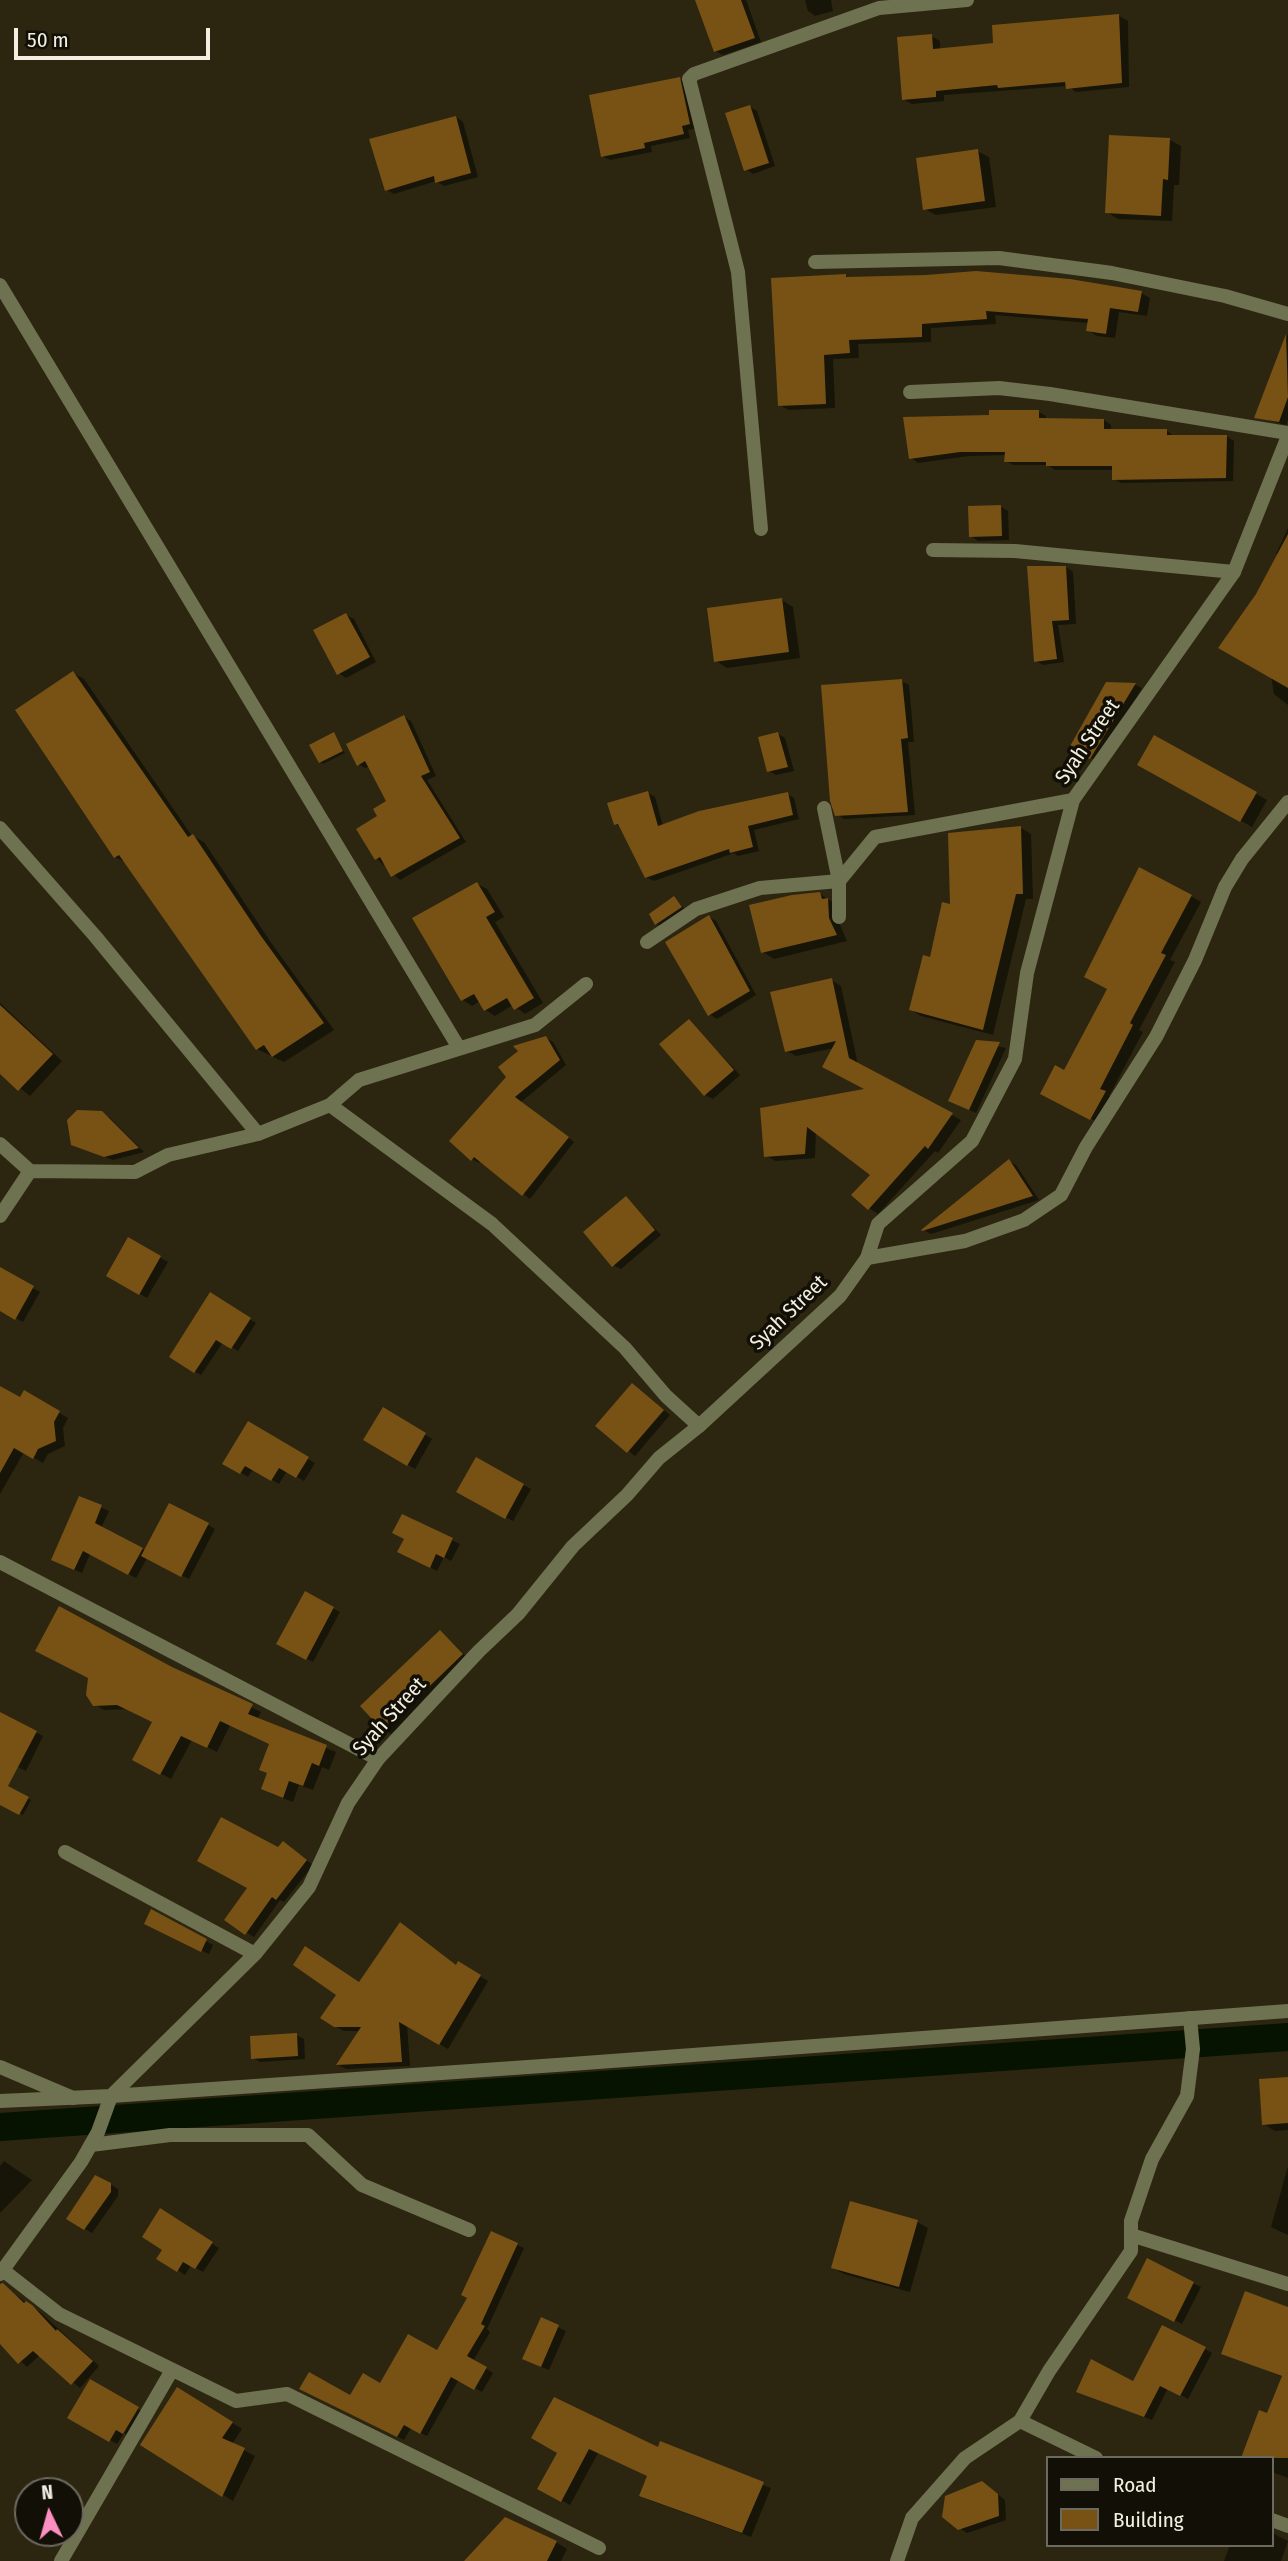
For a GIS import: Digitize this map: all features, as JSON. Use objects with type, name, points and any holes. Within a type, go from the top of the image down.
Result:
[{"type":"street","points":[[761,529],[738,272],[689,79],[694,74],[879,8],[967,0]]},
{"type":"street","points":[[815,262],[999,258],[1112,273],[1225,296],[1288,314]]},
{"type":"street","points":[[0,285],[458,1048]]},
{"type":"street","points":[[910,392],[999,388],[1050,394],[1288,435]]},
{"type":"street","name":"Syah Street","points":[[109,2102],[255,1954],[309,1887],[348,1803],[378,1759],[479,1651],[518,1614],[573,1546],[627,1495],[659,1458],[699,1426],[840,1296],[867,1258],[878,1224],[972,1141],[1015,1059],[1027,972],[1073,800],[1234,572],[1288,435]]},
{"type":"street","points":[[933,550],[1015,551],[1234,572]]},
{"type":"street","points":[[648,942],[696,909],[760,888],[839,881],[875,837],[1073,800]]},
{"type":"street","points":[[867,1258],[965,1241],[1024,1220],[1060,1195],[1086,1147],[1156,1037],[1195,960],[1225,887],[1264,829],[1288,802]]},
{"type":"street","points":[[824,808],[839,881],[839,917]]},
{"type":"street","points":[[0,828],[95,936],[258,1134]]},
{"type":"street","points":[[0,1144],[30,1171],[135,1172],[169,1155],[258,1134],[330,1105],[359,1080],[535,1025],[586,984]]},
{"type":"street","points":[[330,1105],[492,1224],[625,1348],[666,1396],[699,1426]]},
{"type":"street","points":[[0,1216],[30,1171]]},
{"type":"street","points":[[0,1562],[378,1759]]},
{"type":"street","points":[[65,1852],[255,1954]]},
{"type":"street","points":[[0,2101],[73,2098],[109,2102],[1190,2024],[1288,2011]]},
{"type":"street","points":[[897,2561],[912,2518],[965,2458],[1020,2421],[1049,2371],[1131,2251],[1131,2221],[1152,2159],[1187,2096],[1193,2049],[1190,2024]]},
{"type":"street","points":[[0,2067],[73,2098]]},
{"type":"street","points":[[109,2102],[94,2139],[2,2273],[59,2314],[236,2401],[287,2393],[599,2548]]},
{"type":"street","points":[[94,2139],[170,2135],[308,2135],[362,2185],[469,2230]]},
{"type":"street","points":[[1131,2235],[1288,2284]]},
{"type":"street","points":[[61,2561],[172,2370]]},
{"type":"street","points":[[1020,2421],[1092,2456]]},
{"type":"building","points":[[695,0],[741,0],[755,38],[714,52]]},
{"type":"building","points":[[1119,14],[1122,83],[1066,89],[1065,82],[998,88],[997,85],[936,91],[936,97],[902,100],[897,37],[932,34],[933,49],[993,43],[992,25]]},
{"type":"building","points":[[680,77],[690,124],[682,126],[684,134],[644,143],[645,148],[601,157],[589,95]]},
{"type":"building","points":[[750,105],[769,163],[744,171],[725,113]]},
{"type":"building","points":[[456,116],[471,173],[435,183],[434,176],[385,191],[369,139]]},
{"type":"building","points":[[1109,135],[1170,138],[1168,180],[1163,179],[1161,216],[1105,213]]},
{"type":"building","points":[[978,149],[985,201],[923,210],[916,158]]},
{"type":"building","points":[[976,271],[1070,279],[1142,291],[1138,312],[1110,308],[1106,334],[1086,331],[1088,319],[986,311],[987,319],[922,324],[922,337],[849,340],[850,353],[824,355],[826,404],[778,406],[771,278],[846,274],[846,277],[926,275]]},
{"type":"building","points":[[1286,334],[1288,397],[1279,422],[1254,418]]},
{"type":"building","points":[[989,410],[1039,410],[1039,418],[1104,419],[1104,429],[1167,429],[1167,435],[1227,435],[1226,478],[1112,480],[1112,466],[1046,466],[1046,462],[1004,462],[1005,452],[960,452],[909,459],[903,417],[989,415]]},
{"type":"building","points":[[1001,505],[1002,536],[969,537],[968,506]]},
{"type":"building","points":[[1288,534],[1288,688],[1218,648],[1256,594]]},
{"type":"building","points":[[1027,566],[1066,566],[1069,620],[1052,621],[1057,659],[1034,662]]},
{"type":"building","points":[[782,598],[789,652],[714,662],[707,608]]},
{"type":"building","points":[[346,613],[370,657],[337,675],[313,630]]},
{"type":"building","points":[[73,671],[188,837],[193,834],[261,936],[324,1023],[272,1057],[264,1045],[256,1050],[119,855],[114,858],[15,710]]},
{"type":"building","points":[[902,679],[908,738],[901,739],[908,812],[835,816],[830,801],[821,685]]},
{"type":"building","points":[[1106,682],[1136,683],[1090,759],[1069,748]]},
{"type":"building","points":[[404,715],[430,772],[421,776],[460,838],[391,877],[380,857],[375,860],[356,829],[377,816],[373,809],[386,801],[365,761],[357,766],[346,744]]},
{"type":"building","points":[[334,732],[343,751],[319,763],[309,745]]},
{"type":"building","points":[[778,732],[788,767],[767,772],[758,737]]},
{"type":"building","points":[[1154,735],[1257,792],[1240,822],[1137,765]]},
{"type":"building","points":[[648,791],[658,826],[699,811],[788,792],[793,815],[748,826],[753,847],[730,853],[729,849],[645,878],[618,824],[614,825],[607,803]]},
{"type":"building","points":[[1021,826],[1023,894],[1016,894],[983,1030],[909,1010],[923,955],[930,957],[942,902],[950,904],[948,833]]},
{"type":"building","points":[[1139,867],[1192,895],[1161,953],[1166,955],[1130,1023],[1133,1025],[1100,1089],[1106,1091],[1090,1120],[1040,1094],[1055,1065],[1064,1070],[1107,989],[1084,977]]},
{"type":"building","points":[[477,882],[495,912],[486,917],[534,998],[514,1010],[507,998],[484,1011],[474,994],[461,1001],[412,918]]},
{"type":"building","points":[[820,892],[822,899],[828,898],[829,918],[837,935],[761,953],[749,905]]},
{"type":"building","points":[[674,896],[682,907],[655,925],[649,914]]},
{"type":"building","points":[[709,915],[750,991],[708,1016],[665,942]]},
{"type":"building","points":[[832,978],[849,1058],[953,1113],[928,1149],[925,1146],[868,1210],[851,1195],[870,1175],[807,1127],[805,1154],[764,1157],[760,1108],[864,1089],[822,1067],[836,1041],[785,1052],[770,992]]},
{"type":"building","points":[[0,1005],[53,1054],[18,1091],[0,1074]]},
{"type":"building","points":[[689,1019],[734,1070],[704,1096],[659,1044]]},
{"type":"building","points":[[546,1036],[560,1060],[515,1097],[569,1137],[522,1196],[474,1157],[471,1161],[449,1141],[506,1077],[498,1067],[518,1051],[513,1046]]},
{"type":"building","points":[[976,1040],[1000,1042],[969,1110],[948,1101]]},
{"type":"building","points":[[77,1110],[102,1111],[139,1148],[104,1157],[71,1145],[67,1120]]},
{"type":"building","points":[[1009,1159],[1033,1196],[921,1230]]},
{"type":"building","points":[[626,1196],[655,1230],[612,1267],[583,1232]]},
{"type":"building","points":[[128,1237],[161,1256],[139,1295],[106,1276]]},
{"type":"building","points":[[0,1267],[34,1286],[15,1320],[0,1311]]},
{"type":"building","points":[[210,1292],[251,1318],[231,1349],[216,1340],[194,1373],[169,1357]]},
{"type":"building","points":[[632,1383],[664,1410],[627,1453],[595,1426]]},
{"type":"building","points":[[0,1386],[20,1397],[24,1390],[60,1411],[54,1422],[56,1441],[38,1449],[33,1459],[14,1448],[0,1473]]},
{"type":"building","points":[[383,1407],[426,1433],[407,1466],[363,1440]]},
{"type":"building","points":[[248,1421],[309,1457],[296,1478],[279,1468],[271,1481],[245,1466],[240,1474],[222,1464]]},
{"type":"building","points":[[476,1457],[524,1484],[505,1519],[456,1492]]},
{"type":"building","points":[[79,1496],[102,1505],[95,1523],[143,1548],[128,1575],[83,1551],[74,1570],[51,1560]]},
{"type":"building","points":[[169,1503],[209,1523],[181,1577],[141,1556]]},
{"type":"building","points":[[402,1514],[453,1538],[444,1558],[436,1554],[430,1568],[397,1552],[404,1539],[392,1533]]},
{"type":"building","points":[[305,1591],[334,1607],[306,1660],[276,1644]]},
{"type":"building","points":[[59,1606],[172,1667],[253,1704],[248,1714],[327,1745],[319,1766],[312,1763],[303,1786],[289,1781],[283,1798],[261,1789],[267,1773],[259,1770],[269,1744],[220,1721],[207,1748],[181,1736],[160,1775],[132,1760],[152,1722],[117,1705],[93,1706],[86,1695],[88,1678],[35,1651]]},
{"type":"building","points":[[440,1630],[463,1654],[383,1731],[360,1706]]},
{"type":"building","points":[[0,1712],[37,1731],[8,1786],[29,1797],[19,1815],[0,1805]]},
{"type":"building","points":[[221,1817],[278,1847],[283,1841],[307,1860],[276,1900],[272,1897],[245,1935],[224,1920],[247,1888],[197,1861]]},
{"type":"building","points":[[151,1909],[207,1939],[201,1952],[144,1924]]},
{"type":"building","points":[[400,1922],[456,1965],[458,1961],[481,1975],[439,2045],[399,2022],[402,2062],[336,2065],[361,2027],[334,2027],[320,2018],[336,1995],[293,1965],[305,1946],[359,1982]]},
{"type":"building","points":[[297,2033],[298,2056],[251,2059],[250,2036]]},
{"type":"building","points":[[1288,2077],[1288,2123],[1262,2125],[1259,2079]]},
{"type":"building","points":[[95,2175],[111,2183],[111,2192],[84,2230],[66,2219]]},
{"type":"building","points":[[850,2201],[918,2220],[899,2287],[831,2268]]},
{"type":"building","points":[[160,2208],[213,2242],[195,2269],[183,2262],[177,2272],[156,2259],[162,2250],[142,2237]]},
{"type":"building","points":[[491,2231],[518,2243],[481,2324],[485,2326],[467,2356],[487,2367],[474,2390],[451,2377],[420,2434],[404,2425],[397,2437],[299,2389],[309,2372],[350,2395],[363,2373],[380,2383],[408,2334],[437,2350],[467,2298],[461,2295]]},
{"type":"building","points":[[1147,2258],[1194,2282],[1174,2322],[1127,2298]]},
{"type":"building","points":[[3,2283],[24,2303],[26,2301],[32,2305],[56,2331],[57,2329],[93,2361],[71,2385],[33,2351],[18,2364],[0,2344],[0,2284]]},
{"type":"building","points":[[1245,2291],[1288,2307],[1288,2458],[1242,2456],[1259,2410],[1267,2413],[1282,2376],[1221,2354]]},
{"type":"building","points":[[541,2317],[559,2325],[541,2367],[522,2359]]},
{"type":"building","points":[[1162,2325],[1206,2347],[1180,2396],[1160,2386],[1144,2417],[1076,2392],[1091,2359],[1133,2381]]},
{"type":"building","points":[[90,2379],[139,2407],[123,2434],[116,2430],[109,2442],[67,2418]]},
{"type":"building","points":[[177,2387],[233,2422],[222,2438],[245,2448],[222,2497],[140,2445]]},
{"type":"building","points":[[554,2397],[658,2447],[660,2441],[764,2482],[742,2533],[639,2496],[647,2476],[589,2449],[561,2502],[537,2489],[557,2453],[531,2438]]},
{"type":"building","points":[[982,2481],[998,2494],[999,2516],[958,2530],[942,2517],[945,2496]]},
{"type":"building","points":[[505,2517],[557,2541],[547,2561],[464,2561]]},
{"type":"waterway","points":[[0,2127],[1288,2037]]}]
